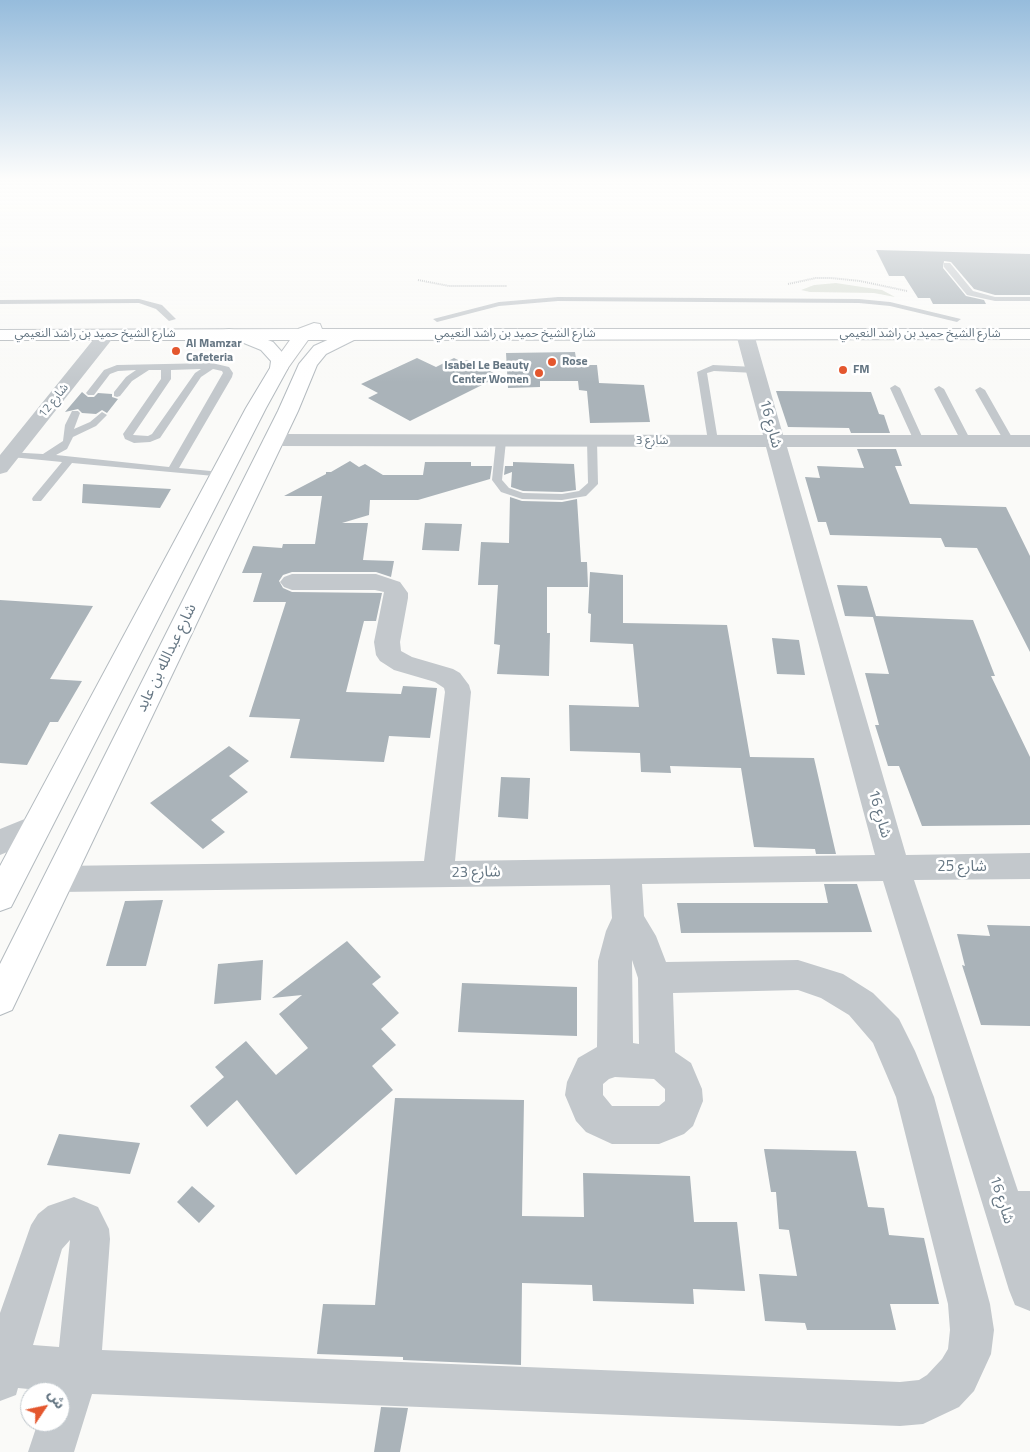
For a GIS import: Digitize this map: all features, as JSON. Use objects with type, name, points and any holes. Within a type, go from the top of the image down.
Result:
[{"type":"main road","name":"شارع الشيخ حميد بن راشد النعيمي","points":[[0,319],[1030,319]]},
{"type":"main road","points":[[0,897],[256,408],[279,368],[303,334],[322,325],[375,319]]},
{"type":"main road","points":[[229,334],[244,337],[267,346],[280,360],[279,368]]},
{"type":"main road","name":"شارع عبدالله بن عابد","points":[[0,999],[274,440],[313,356],[329,344],[352,334]]},
{"type":"main road","name":"شارع الشيخ حميد بن راشد النعيمي","points":[[0,335],[1030,334]]},
{"type":"main road","points":[[256,408],[276,403],[283,404],[287,407],[288,411]]},
{"type":"main road","points":[[76,751],[92,740],[101,738],[117,741],[121,747],[121,753]]},
{"type":"street","name":"شارع 12","points":[[6,461],[107,334]]},
{"type":"street","name":"شارع 16","points":[[744,334],[894,867],[1018,1211],[1030,1290]]},
{"type":"street","name":"شارع 3","points":[[274,440],[1030,441]]},
{"type":"street","points":[[292,582],[376,582],[392,587],[396,592],[396,598],[387,642],[389,655],[403,664],[444,675],[452,679],[456,685],[458,692],[438,874]]},
{"type":"street","points":[[0,843],[37,826]]},
{"type":"street","name":"شارع 25","points":[[894,867],[1030,866]]},
{"type":"street","name":"شارع 23","points":[[59,879],[894,867]]},
{"type":"street","points":[[625,872],[628,918],[644,946],[654,978],[657,1062]]},
{"type":"street","points":[[615,1060],[615,961],[622,931],[628,918]]},
{"type":"street","points":[[51,1452],[77,1371],[86,1302],[89,1229],[84,1221],[74,1217],[62,1220],[52,1228],[45,1239],[2,1372],[77,1371],[900,1404],[923,1402],[943,1392],[958,1375],[968,1354],[972,1330],[969,1304],[915,1098],[902,1063],[886,1031],[861,1004],[831,985],[798,975],[654,978]]},
{"type":"street","points":[[615,1060],[657,1062],[674,1072],[684,1089],[684,1101],[680,1112],[671,1121],[659,1125],[612,1125],[599,1119],[589,1108],[584,1095],[585,1082],[591,1070],[601,1063],[615,1060]]},
{"type":"lane","points":[[947,265],[962,286],[970,293],[995,299],[1030,299]]},
{"type":"lane","points":[[0,302],[139,301],[159,306],[172,319]]},
{"type":"lane","points":[[91,393],[106,372],[123,366],[166,368],[212,366],[226,369],[227,377],[172,470]]},
{"type":"lane","points":[[166,368],[166,379],[128,434],[134,440],[150,439],[156,436],[198,375],[212,366]]},
{"type":"lane","points":[[117,394],[129,379],[146,368]]},
{"type":"lane","points":[[713,442],[702,372],[714,368],[754,370]]},
{"type":"lane","points":[[895,388],[919,441]]},
{"type":"lane","points":[[939,389],[966,441]]},
{"type":"lane","points":[[980,390],[1009,441]]},
{"type":"lane","points":[[46,457],[63,447],[70,435],[70,425],[75,413]]},
{"type":"lane","points":[[70,435],[93,424],[102,415]]},
{"type":"lane","points":[[501,441],[497,474],[500,485],[505,490],[522,496],[554,497],[582,494],[593,484],[592,441]]},
{"type":"lane","points":[[6,461],[46,457],[222,474]]},
{"type":"lane","points":[[37,499],[70,459]]},
{"type":"shaded area","points":[[836,283],[882,290],[895,297],[874,293],[810,292],[801,290],[814,285]]},
{"type":"building","points":[[876,250],[1030,254],[1030,295],[995,295],[974,289],[951,262],[944,261],[943,268],[966,296],[984,300],[986,304],[933,304],[930,298],[918,298],[904,276],[889,276]]},
{"type":"building","points":[[575,352],[577,365],[597,365],[599,383],[644,385],[650,422],[590,423],[587,391],[579,390],[578,381],[540,381],[540,387],[508,388],[506,353]]},
{"type":"building","points":[[417,358],[436,367],[454,358],[462,362],[467,360],[500,376],[410,421],[368,398],[378,393],[361,384]]},
{"type":"building","points":[[776,391],[871,392],[879,414],[884,415],[890,433],[851,433],[849,428],[788,427]]},
{"type":"building","points":[[82,392],[88,397],[94,397],[98,393],[112,394],[112,397],[118,399],[107,413],[102,410],[96,414],[82,413],[78,409],[65,412]]},
{"type":"building","points":[[857,449],[896,449],[902,466],[895,466],[910,504],[1006,507],[1030,556],[1030,652],[977,548],[945,547],[941,538],[830,535],[826,522],[818,522],[805,477],[820,478],[817,466],[864,468]]},
{"type":"building","points":[[350,461],[359,467],[365,464],[383,475],[423,475],[425,462],[471,462],[471,466],[492,466],[490,479],[418,500],[370,500],[369,515],[342,523],[368,523],[363,560],[394,561],[391,577],[376,572],[292,572],[283,575],[279,581],[283,588],[292,592],[382,593],[376,621],[364,621],[346,692],[401,694],[403,686],[437,688],[430,738],[389,736],[384,762],[290,758],[300,719],[249,717],[286,602],[253,602],[262,573],[242,573],[253,546],[282,548],[283,544],[315,544],[322,496],[284,496],[326,474],[326,472],[331,472]]},
{"type":"building","points":[[513,462],[574,464],[576,490],[562,492],[523,491],[511,487],[512,472],[504,475],[505,466],[513,466]]},
{"type":"building","points":[[83,484],[171,489],[160,508],[82,503]]},
{"type":"building","points":[[510,497],[522,501],[562,502],[577,499],[581,562],[587,562],[588,587],[547,587],[547,633],[550,633],[549,676],[497,674],[500,645],[494,644],[498,585],[478,585],[481,542],[509,543]]},
{"type":"building","points":[[425,523],[462,524],[459,551],[422,550]]},
{"type":"building","points":[[590,572],[623,575],[623,623],[727,625],[750,757],[814,758],[836,854],[816,854],[815,849],[754,847],[741,768],[670,766],[671,773],[641,772],[640,753],[570,751],[569,705],[639,707],[633,644],[590,642],[591,614],[588,613]]},
{"type":"building","points":[[837,585],[867,586],[876,616],[973,620],[995,676],[991,676],[1030,757],[1030,825],[922,826],[899,766],[888,766],[875,725],[879,725],[865,673],[889,674],[873,617],[845,616]]},
{"type":"building","points":[[0,600],[93,606],[50,679],[82,681],[58,722],[50,722],[27,765],[0,763]]},
{"type":"building","points":[[772,638],[799,640],[805,675],[777,674]]},
{"type":"building","points":[[229,746],[249,761],[229,776],[248,792],[211,820],[225,832],[203,849],[150,803]]},
{"type":"building","points":[[501,777],[530,778],[528,819],[498,817]]},
{"type":"building","points":[[824,884],[857,884],[872,932],[681,933],[677,903],[828,903]]},
{"type":"building","points":[[163,900],[146,966],[106,966],[125,901]]},
{"type":"building","points":[[987,925],[1030,926],[1030,1026],[981,1025],[962,965],[965,966],[957,934],[990,936]]},
{"type":"building","points":[[347,941],[381,977],[372,984],[399,1013],[381,1029],[396,1045],[372,1066],[393,1090],[296,1175],[237,1100],[207,1127],[190,1106],[224,1077],[215,1067],[246,1041],[276,1075],[308,1048],[279,1014],[302,995],[272,998]]},
{"type":"building","points":[[263,960],[261,1000],[214,1004],[218,964]]},
{"type":"building","points":[[462,983],[577,987],[577,1036],[458,1032]]},
{"type":"building","points":[[395,1098],[524,1100],[522,1216],[584,1217],[583,1173],[690,1176],[694,1222],[737,1222],[745,1291],[693,1289],[694,1304],[593,1301],[592,1285],[522,1283],[521,1365],[403,1360],[403,1357],[317,1354],[323,1304],[375,1305]]},
{"type":"building","points":[[59,1134],[140,1143],[130,1174],[47,1165]]},
{"type":"building","points":[[764,1149],[856,1151],[868,1207],[884,1208],[889,1235],[924,1238],[939,1304],[890,1304],[896,1330],[807,1330],[805,1323],[765,1321],[759,1274],[797,1276],[789,1230],[779,1229],[776,1192],[771,1192]]},
{"type":"building","points":[[192,1186],[215,1206],[199,1223],[177,1202]]},
{"type":"building","points":[[381,1407],[408,1408],[400,1452],[374,1452]]},
{"type":"place","name":"Al Mamzar Cafeteria","points":[[176,351]]},
{"type":"place","name":"Rose","points":[[552,362]]},
{"type":"place","name":"FM","points":[[843,370]]},
{"type":"place","name":"Isabel Le Beauty Center Women","points":[[539,373]]}]
